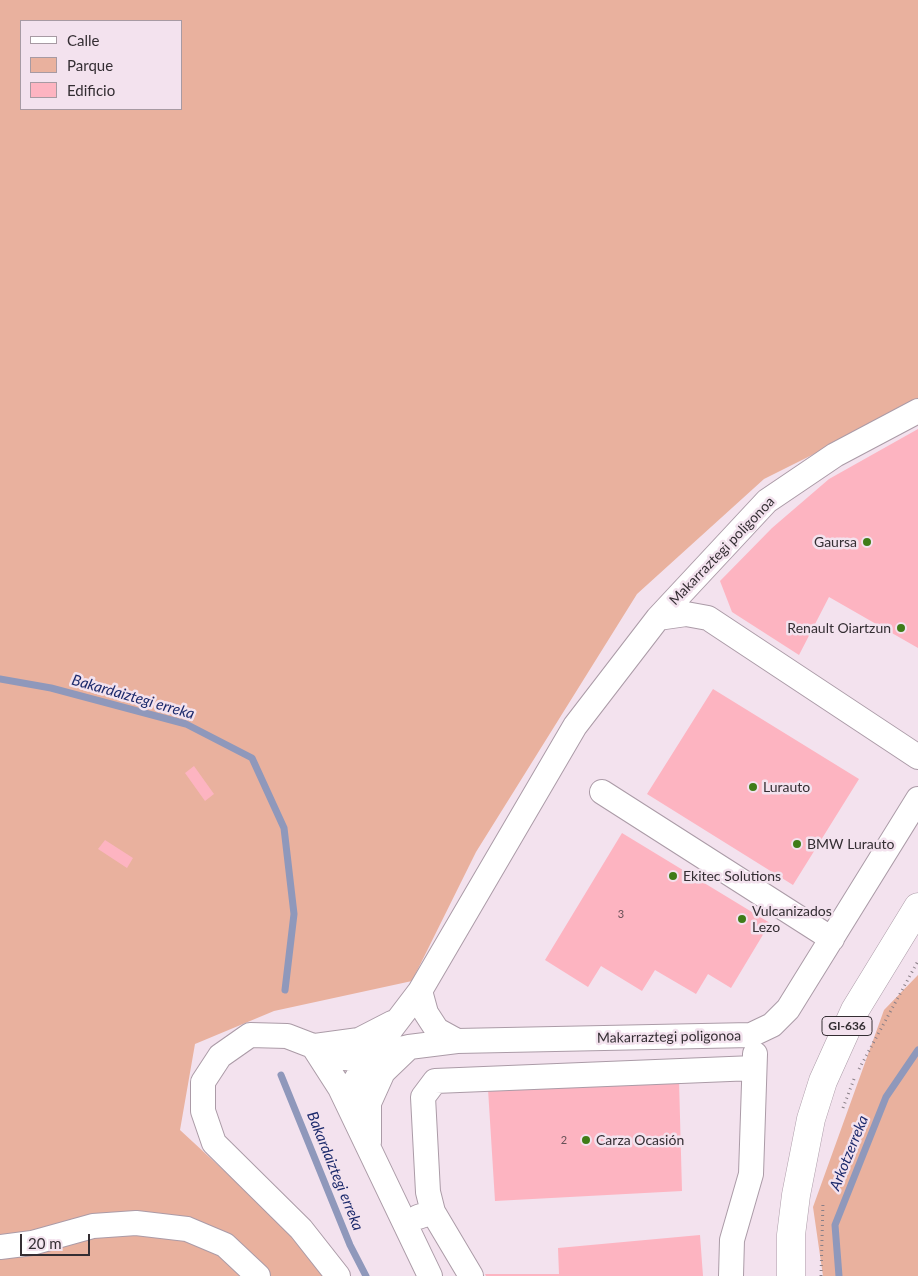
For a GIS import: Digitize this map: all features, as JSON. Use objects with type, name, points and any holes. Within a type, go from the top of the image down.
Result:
[{"type":"main road","name":"GI-636","points":[[791,1276],[791,1235],[796,1195],[811,1118],[823,1081],[855,1010],[918,907]]},
{"type":"street","name":"Makarraztegi poligonoa","points":[[350,1109],[354,1083],[369,1058],[402,1018],[420,991],[575,726],[658,618],[768,501],[835,455],[918,411]]},
{"type":"street","name":"Makarraztegi poligonoa","points":[[658,618],[686,614],[708,618],[918,757]]},
{"type":"street","points":[[602,792],[832,939]]},
{"type":"street","name":"Makarraztegi poligonoa","points":[[338,1276],[301,1229],[214,1143],[203,1111],[203,1082],[220,1056],[250,1035],[286,1036],[344,1058],[369,1058],[409,1047],[457,1041],[751,1035],[772,1025],[788,1008],[918,799]]},
{"type":"street","points":[[420,991],[426,1014],[437,1030],[457,1041]]},
{"type":"street","points":[[402,1018],[359,1040],[313,1046],[340,1088],[430,1276]]},
{"type":"street","points":[[731,1276],[732,1240],[751,1174],[755,1050],[751,1035]]},
{"type":"street","points":[[369,1149],[368,1103],[383,1072],[409,1047]]},
{"type":"street","points":[[471,1276],[433,1212],[428,1192],[423,1097],[435,1081],[754,1068]]},
{"type":"street","points":[[405,1223],[433,1212]]},
{"type":"street","points":[[0,1248],[32,1243],[93,1226],[136,1223],[187,1229],[225,1245],[258,1276]]},
{"type":"path","points":[[840,1116],[856,1074],[918,961]]},
{"type":"path","points":[[821,1276],[823,1193]]},
{"type":"green space","points":[[0,0],[918,0],[918,402],[764,479],[637,594],[476,852],[412,981],[274,1011],[195,1044],[180,1130],[338,1276],[0,1276]]},
{"type":"green space","points":[[918,975],[918,1276],[823,1276],[813,1207],[884,1010]]},
{"type":"building","points":[[918,429],[918,648],[829,597],[799,655],[732,612],[720,581],[772,528],[829,479]]},
{"type":"building","name":"Lurauto","points":[[713,689],[859,779],[793,885],[647,794]]},
{"type":"building","points":[[194,766],[214,794],[205,801],[185,773]]},
{"type":"building","points":[[622,833],[770,923],[731,988],[708,974],[696,994],[655,970],[642,991],[601,966],[588,987],[545,960]]},
{"type":"building","points":[[105,840],[133,858],[127,868],[98,849]]},
{"type":"building","name":"Carza Ocasión","points":[[679,1080],[682,1191],[495,1201],[488,1089]]},
{"type":"building","points":[[700,1235],[703,1276],[486,1276],[485,1274],[559,1274],[558,1248]]},
{"type":"waterway","name":"Bakardaiztegi erreka","points":[[0,679],[51,688],[186,724],[252,758],[284,828],[294,914],[285,990]]},
{"type":"waterway","name":"Arkotzerreka","points":[[839,1276],[835,1225],[886,1097],[918,1050]]},
{"type":"waterway","name":"Bakardaiztegi erreka","points":[[281,1075],[350,1245],[366,1276]]},
{"type":"place","name":"Gaursa","points":[[867,542]]},
{"type":"place","name":"Renault Oiartzun","points":[[901,628]]},
{"type":"place","name":"Lurauto","points":[[753,787]]},
{"type":"place","name":"BMW Lurauto","points":[[797,844]]},
{"type":"place","name":"Ekitec Solutions","points":[[673,876]]},
{"type":"place","name":"Vulcanizados Lezo","points":[[742,919]]},
{"type":"place","name":"Carza Ocasión","points":[[586,1140]]}]
